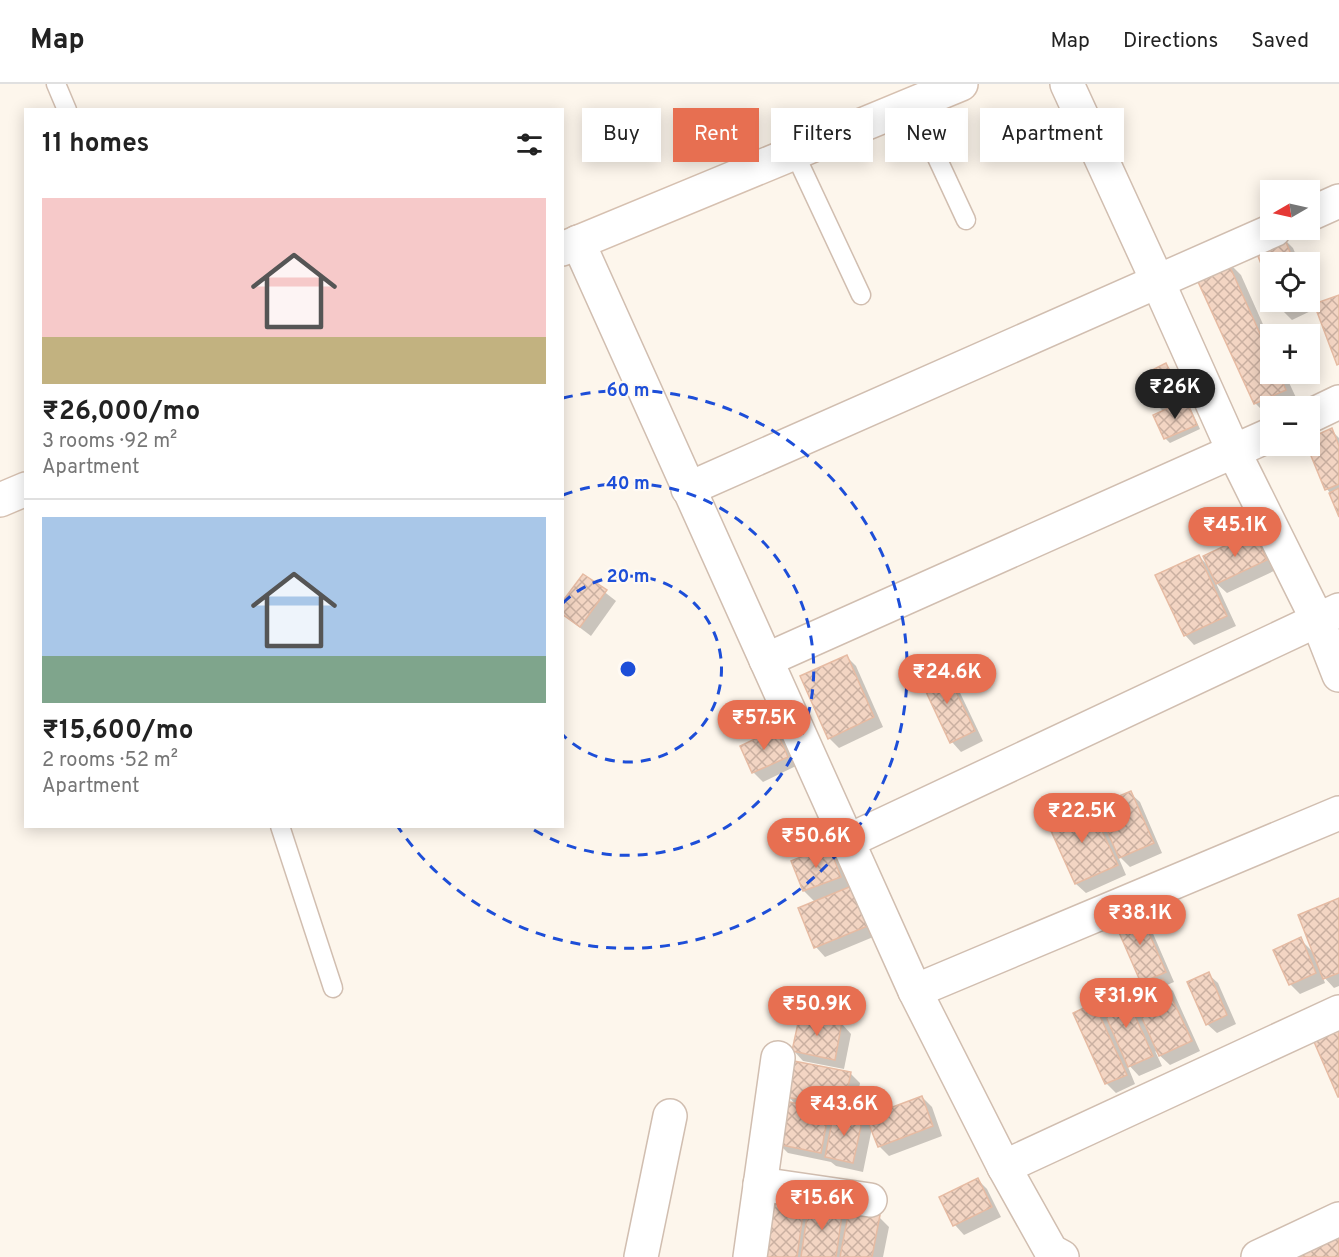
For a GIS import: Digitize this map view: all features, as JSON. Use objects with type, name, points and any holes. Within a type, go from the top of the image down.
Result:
[{"type":"street","points":[[873,120],[961,84]]},
{"type":"street","points":[[1066,84],[1234,452],[1328,614],[1339,675]]},
{"type":"street","points":[[771,162],[570,245],[688,489],[915,991],[1004,1167],[1053,1255]]},
{"type":"street","points":[[1320,210],[1339,201]]},
{"type":"street","points":[[688,489],[1260,236]]},
{"type":"street","points":[[1320,411],[1339,402]]},
{"type":"street","points":[[766,660],[1260,440]]},
{"type":"street","points":[[0,500],[24,490]]},
{"type":"street","points":[[848,841],[1328,614]]},
{"type":"street","points":[[915,991],[1339,813]]},
{"type":"street","points":[[1004,1167],[1339,1012]]},
{"type":"street","points":[[750,1257],[778,1058]]},
{"type":"street","points":[[641,1257],[670,1116]]},
{"type":"street","points":[[760,1184],[870,1200]]},
{"type":"street","points":[[1258,1257],[1339,1219]]},
{"type":"lane","points":[[56,84],[67,108]]},
{"type":"lane","points":[[912,104],[966,220]]},
{"type":"lane","points":[[799,162],[861,295]]},
{"type":"lane","points":[[281,828],[333,988]]},
{"type":"building","points":[[1277,240],[1285,240],[1290,252],[1260,252],[1260,261],[1255,249]]},
{"type":"building","points":[[1226,258],[1260,334],[1260,384],[1283,384],[1286,390],[1272,396],[1260,396],[1260,401],[1254,404],[1194,273]]},
{"type":"building","points":[[1339,295],[1339,364],[1337,365],[1317,312],[1320,312],[1320,302]]},
{"type":"building","points":[[1166,363],[1181,395],[1157,407],[1142,375]]},
{"type":"building","points":[[1186,400],[1197,425],[1164,439],[1153,415]]},
{"type":"building","points":[[1332,428],[1339,446],[1339,484],[1325,490],[1311,456],[1320,456],[1320,433]]},
{"type":"building","points":[[1339,488],[1339,517],[1329,493]]},
{"type":"building","points":[[1254,532],[1267,560],[1216,584],[1203,556]]},
{"type":"building","points":[[1199,555],[1227,616],[1184,636],[1155,575]]},
{"type":"building","points":[[583,574],[607,590],[580,627],[564,615],[564,599]]},
{"type":"building","points":[[847,655],[874,717],[828,739],[800,676]]},
{"type":"building","points":[[944,667],[975,731],[950,743],[920,679]]},
{"type":"building","points":[[776,729],[788,757],[752,773],[740,746]]},
{"type":"building","points":[[1131,791],[1154,843],[1119,858],[1096,806]]},
{"type":"building","points":[[1089,803],[1118,865],[1075,884],[1047,822]]},
{"type":"building","points":[[829,846],[841,877],[803,891],[791,861]]},
{"type":"building","points":[[854,885],[870,925],[814,948],[798,908]]},
{"type":"building","points":[[1339,898],[1339,973],[1323,979],[1298,915]]},
{"type":"building","points":[[1139,910],[1166,972],[1141,983],[1114,921]]},
{"type":"building","points":[[1301,937],[1316,973],[1289,985],[1273,950]]},
{"type":"building","points":[[1209,972],[1227,1015],[1206,1025],[1187,982]]},
{"type":"building","points":[[1163,979],[1192,1041],[1159,1056],[1131,994]]},
{"type":"building","points":[[1124,991],[1153,1056],[1128,1067],[1100,1003]]},
{"type":"building","points":[[1094,1003],[1127,1075],[1105,1084],[1073,1013]]},
{"type":"building","points":[[800,1014],[842,1022],[835,1060],[792,1051]]},
{"type":"building","points":[[1339,1023],[1339,1097],[1338,1097],[1311,1035]]},
{"type":"building","points":[[794,1061],[851,1072],[844,1109],[787,1097]]},
{"type":"building","points":[[922,1096],[933,1126],[878,1147],[866,1117]]},
{"type":"building","points":[[785,1101],[829,1110],[821,1153],[776,1144]]},
{"type":"building","points":[[834,1111],[863,1117],[853,1163],[825,1157]]},
{"type":"building","points":[[978,1178],[992,1207],[953,1226],[939,1197]]},
{"type":"building","points":[[769,1196],[805,1200],[797,1257],[761,1257]]},
{"type":"building","points":[[809,1202],[843,1208],[836,1257],[801,1257]]},
{"type":"building","points":[[849,1210],[880,1215],[872,1257],[840,1257]]},
{"type":"building","points":[[1339,1237],[1339,1257],[1294,1257]]}]
